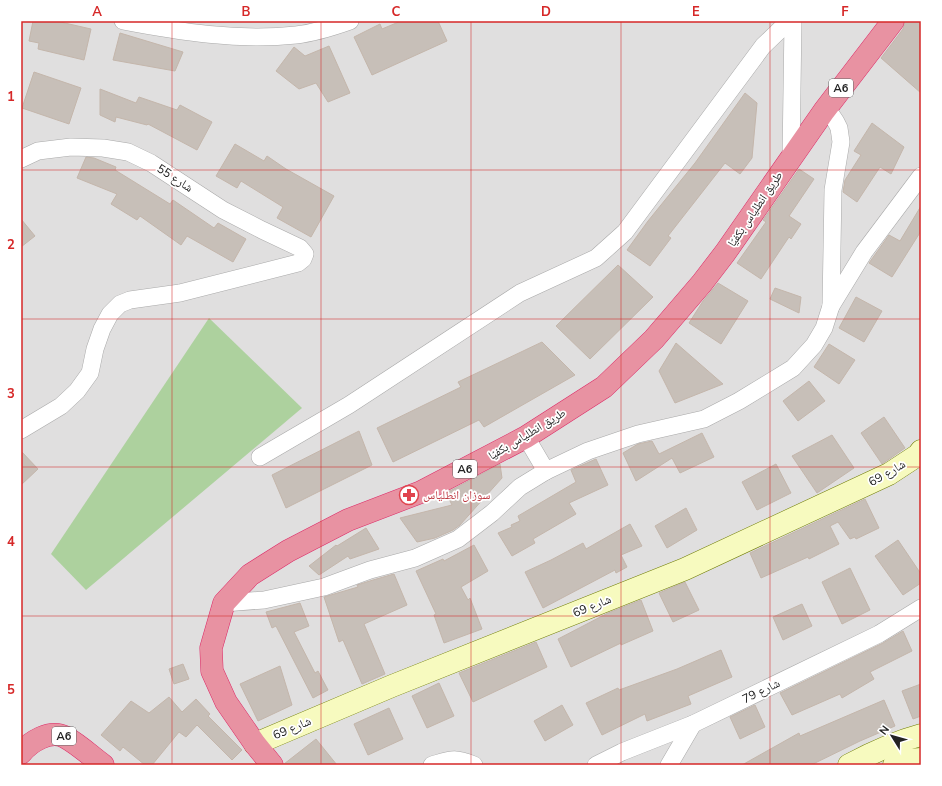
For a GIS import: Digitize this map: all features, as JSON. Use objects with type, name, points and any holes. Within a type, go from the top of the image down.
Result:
[{"type":"highway","name":"A6","points":[[791,157],[893,21]]},
{"type":"highway","name":"طريق انطلياس بكفيّا","points":[[272,765],[255,744],[226,702],[212,670],[211,648],[224,603],[250,575],[288,551],[348,520],[421,492],[526,437],[604,387],[654,339],[702,283],[725,253],[791,157]]},
{"type":"highway","name":"A6","points":[[21,753],[39,738],[52,735],[64,736],[102,765]]},
{"type":"street","points":[[123,21],[176,31],[235,37],[297,35],[350,21]]},
{"type":"street","points":[[260,457],[349,405],[520,293],[596,258],[625,232],[763,46],[789,21]]},
{"type":"street","points":[[791,157],[792,21]]},
{"type":"street","points":[[824,111],[832,116],[836,122],[839,128],[841,142],[833,190],[831,306]]},
{"type":"street","name":"شارع 55","points":[[21,159],[38,151],[71,147],[103,148],[128,152],[151,163],[224,210],[300,248],[305,254],[303,259],[298,264],[180,293],[130,300],[120,304],[110,314],[102,329],[95,349],[90,373],[77,391],[61,406],[21,430]]},
{"type":"street","points":[[224,603],[264,600],[324,587],[370,570],[415,558],[458,539],[492,513],[520,487],[546,471],[588,451],[638,434],[704,419],[739,401],[793,368],[814,345],[824,328],[831,306],[864,252],[921,176]]},
{"type":"street","points":[[526,437],[546,471]]},
{"type":"street","name":"شارع 69","points":[[255,744],[399,683],[685,569],[889,474],[918,455],[921,451]]},
{"type":"street","name":"شارع 79","points":[[596,765],[622,752],[693,724],[879,634],[921,608]]},
{"type":"street","points":[[669,765],[693,724]]},
{"type":"street","points":[[850,765],[874,752],[921,735]]},
{"type":"street","points":[[432,765],[448,760],[459,759],[474,765]]},
{"type":"street","points":[[894,765],[910,760],[921,759]]},
{"type":"shaded area","points":[[21,21],[921,21],[921,765],[21,765]]},
{"type":"green space","points":[[209,318],[302,408],[86,590],[51,554]]},
{"type":"building","points":[[33,21],[56,21],[91,29],[84,60],[38,49],[39,43],[29,41]]},
{"type":"building","points":[[401,21],[438,21],[447,41],[372,75],[354,37],[380,24],[382,29]]},
{"type":"building","points":[[905,21],[921,21],[921,93],[881,58],[903,29]]},
{"type":"building","points":[[120,33],[183,52],[175,71],[113,60]]},
{"type":"building","points":[[329,46],[350,93],[328,102],[316,83],[299,89],[276,71],[294,47],[305,56]]},
{"type":"building","points":[[34,72],[81,88],[69,124],[22,108]]},
{"type":"building","points":[[100,89],[136,103],[139,97],[177,110],[180,105],[212,122],[197,150],[148,124],[116,117],[115,122],[100,115]]},
{"type":"building","points":[[745,93],[757,103],[752,158],[740,174],[725,163],[668,236],[671,238],[650,266],[627,250],[648,221],[695,163]]},
{"type":"building","points":[[872,123],[904,147],[891,174],[880,167],[857,202],[843,192],[845,180],[861,155],[854,151]]},
{"type":"building","points":[[235,144],[264,161],[267,156],[286,169],[334,196],[311,237],[277,218],[283,207],[241,181],[237,188],[216,176]]},
{"type":"building","points":[[86,157],[94,158],[116,167],[115,170],[170,204],[173,200],[214,228],[218,223],[246,239],[233,262],[187,236],[181,245],[140,216],[137,220],[111,204],[117,194],[77,178]]},
{"type":"building","points":[[799,169],[814,179],[789,216],[801,224],[791,239],[789,237],[761,279],[737,263],[766,222],[763,220]]},
{"type":"building","points":[[921,206],[921,231],[892,277],[869,263],[889,235],[900,241]]},
{"type":"building","points":[[21,219],[35,236],[21,247]]},
{"type":"building","points":[[618,265],[653,297],[590,359],[556,326]]},
{"type":"building","points":[[718,283],[748,301],[721,344],[689,323],[703,301]]},
{"type":"building","points":[[775,288],[801,297],[799,313],[770,299]]},
{"type":"building","points":[[856,297],[882,311],[864,342],[839,328]]},
{"type":"building","points":[[542,342],[575,375],[484,427],[479,420],[393,462],[377,428],[461,387],[458,382]]},
{"type":"building","points":[[676,343],[723,384],[675,403],[659,371]]},
{"type":"building","points":[[829,344],[855,360],[839,384],[814,367]]},
{"type":"building","points":[[809,381],[825,401],[798,421],[783,401]]},
{"type":"building","points":[[884,417],[905,448],[882,464],[861,433]]},
{"type":"building","points":[[359,431],[372,465],[286,508],[272,475]]},
{"type":"building","points":[[702,433],[714,457],[680,473],[672,458],[636,481],[623,453],[638,444],[652,441],[659,454]]},
{"type":"building","points":[[832,435],[854,468],[817,493],[792,456]]},
{"type":"building","points":[[21,451],[38,469],[21,485]]},
{"type":"building","points":[[596,459],[608,485],[569,503],[576,514],[533,539],[535,543],[512,556],[498,533],[512,527],[511,525],[520,521],[518,516],[576,482],[571,470]]},
{"type":"building","points":[[500,464],[502,478],[460,525],[453,530],[435,538],[417,542],[400,518],[452,505],[446,493]]},
{"type":"building","points":[[776,464],[791,493],[757,510],[742,482]]},
{"type":"building","points":[[865,499],[879,528],[856,539],[855,537],[850,539],[838,522],[830,526],[839,544],[809,559],[808,557],[761,578],[750,553]]},
{"type":"building","points":[[686,508],[697,530],[667,548],[655,526]]},
{"type":"building","points":[[630,524],[642,546],[621,555],[627,567],[616,573],[615,570],[543,608],[525,572],[583,543],[586,549]]},
{"type":"building","points":[[366,528],[379,549],[350,559],[348,556],[319,575],[309,566],[336,545],[337,546]]},
{"type":"building","points":[[898,540],[921,574],[921,583],[903,595],[875,556]]},
{"type":"building","points":[[474,545],[488,571],[461,587],[468,600],[470,598],[482,629],[444,643],[434,615],[436,614],[416,571],[443,559],[444,561]]},
{"type":"building","points":[[850,568],[870,610],[842,624],[822,582]]},
{"type":"building","points":[[394,574],[407,605],[364,624],[385,674],[362,684],[343,640],[339,642],[324,597]]},
{"type":"building","points":[[685,582],[699,610],[673,622],[659,593]]},
{"type":"building","points":[[641,600],[653,631],[621,645],[621,643],[571,667],[558,639],[608,613]]},
{"type":"building","points":[[300,603],[309,626],[294,632],[315,673],[318,671],[328,690],[313,698],[276,626],[272,628],[266,612]]},
{"type":"building","points":[[802,604],[812,626],[783,640],[773,617]]},
{"type":"building","points":[[903,631],[912,651],[870,672],[874,679],[842,698],[840,694],[792,715],[780,693],[883,643]]},
{"type":"building","points":[[536,642],[547,667],[473,702],[459,673]]},
{"type":"building","points":[[721,650],[732,677],[688,696],[691,704],[647,721],[645,714],[602,735],[586,703],[618,688],[619,690],[677,669]]},
{"type":"building","points":[[183,664],[189,679],[174,684],[169,669]]},
{"type":"building","points":[[280,666],[292,705],[258,721],[240,684]]},
{"type":"building","points":[[439,683],[454,716],[427,728],[412,696]]},
{"type":"building","points":[[921,684],[921,716],[913,719],[902,691]]},
{"type":"building","points":[[169,697],[182,712],[196,699],[210,714],[208,716],[242,750],[232,760],[197,725],[186,737],[179,732],[152,765],[145,765],[123,747],[120,751],[101,735],[131,701],[149,713]]},
{"type":"building","points":[[884,700],[895,726],[811,765],[742,765],[799,733],[800,736]]},
{"type":"building","points":[[562,705],[573,725],[545,741],[534,721]]},
{"type":"building","points":[[755,705],[765,727],[740,739],[730,717]]},
{"type":"building","points":[[389,708],[403,739],[368,755],[354,724]]},
{"type":"building","points":[[316,739],[337,765],[284,765],[284,764]]},
{"type":"place","name":"سوزان انطلياس","points":[[409,495]]}]
